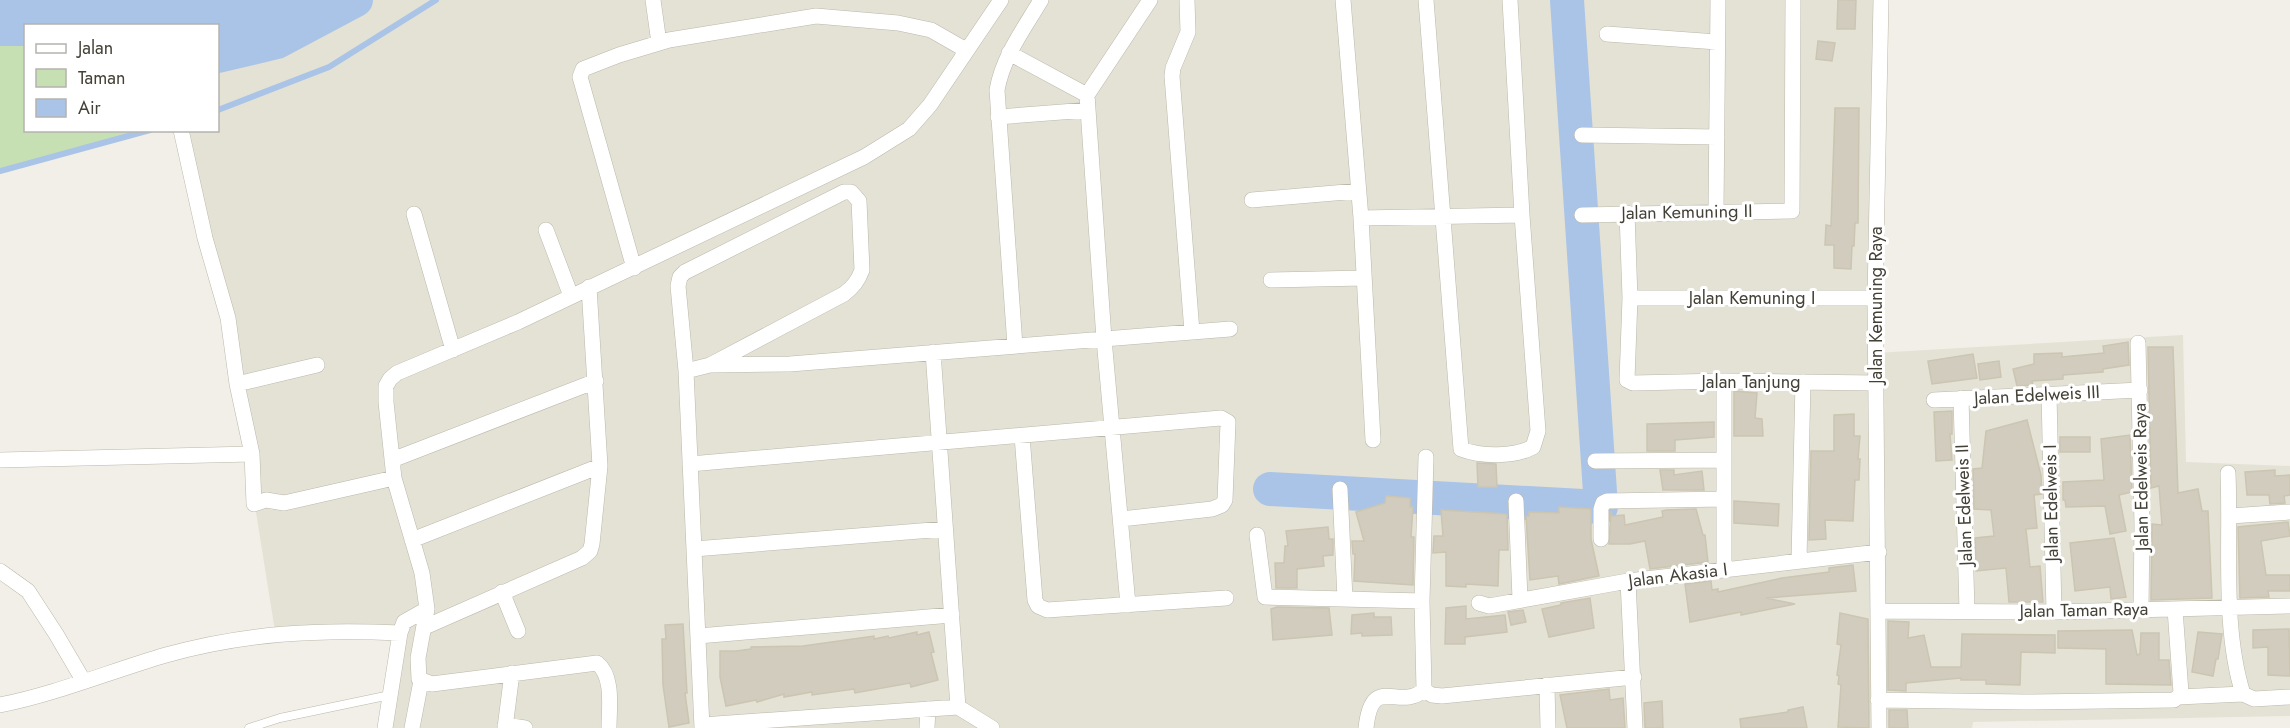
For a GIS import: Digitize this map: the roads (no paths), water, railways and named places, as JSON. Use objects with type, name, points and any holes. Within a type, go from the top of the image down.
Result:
[{"type":"street","points":[[653,0],[659,43]]},
{"type":"street","points":[[412,728],[421,681],[418,675],[418,658],[427,609],[422,573],[394,478],[386,402],[386,386],[390,379],[397,373],[518,322],[589,286],[634,268],[864,157],[909,129],[930,105],[1001,0]]},
{"type":"street","points":[[1014,346],[997,90],[1009,52],[1041,0]]},
{"type":"street","points":[[1128,605],[1104,339],[1087,102],[1150,0]]},
{"type":"street","points":[[1187,0],[1188,32],[1172,76],[1192,332]]},
{"type":"street","points":[[1343,0],[1361,218],[1373,440]]},
{"type":"street","points":[[1425,0],[1461,449],[1487,454],[1522,452],[1533,447],[1538,431],[1522,215],[1510,0]]},
{"type":"street","points":[[1716,211],[1718,0]]},
{"type":"street","name":"Jalan Kemuning II","points":[[1582,215],[1792,211],[1793,0]]},
{"type":"street","name":"Jalan Kemuning Raya","points":[[1879,728],[1875,298],[1881,0]]},
{"type":"street","points":[[634,268],[580,77],[583,69],[659,43],[816,16],[898,23],[931,30],[966,50]]},
{"type":"street","points":[[1607,34],[1718,42]]},
{"type":"street","points":[[1009,52],[1087,102]]},
{"type":"street","points":[[998,117],[1087,102]]},
{"type":"street","points":[[181,132],[205,238],[228,318],[237,384],[252,454],[254,504],[267,500],[284,503],[394,478]]},
{"type":"street","points":[[1582,135],[1717,137]]},
{"type":"street","points":[[1252,200],[1358,191]]},
{"type":"street","points":[[710,365],[844,294],[859,280],[862,270],[857,196],[851,192],[844,192],[685,272],[680,277],[678,286],[686,371],[702,726],[835,722],[958,707],[992,728]]},
{"type":"street","points":[[1627,213],[1630,298]]},
{"type":"street","points":[[414,214],[453,350]]},
{"type":"street","points":[[1361,218],[1522,215]]},
{"type":"street","points":[[546,230],[571,296]]},
{"type":"street","points":[[1270,280],[1364,278]]},
{"type":"street","points":[[425,627],[582,558],[590,551],[594,536],[600,466],[589,286]]},
{"type":"street","name":"Jalan Kemuning I","points":[[1630,298],[1875,298]]},
{"type":"street","name":"Jalan Tanjung","points":[[1630,298],[1627,380],[1633,383],[1724,381],[1875,383]]},
{"type":"street","points":[[686,371],[710,365],[789,364],[1230,329]]},
{"type":"street","name":"Jalan Edelweis Raya","points":[[2138,343],[2141,610]]},
{"type":"street","points":[[933,352],[958,707]]},
{"type":"street","points":[[237,384],[317,365]]},
{"type":"street","points":[[392,460],[596,381]]},
{"type":"street","points":[[1724,381],[1724,568]]},
{"type":"street","points":[[1799,560],[1803,382]]},
{"type":"street","name":"Jalan Edelweis III","points":[[1934,400],[2140,390]]},
{"type":"street","name":"Jalan Edelweis I","points":[[2049,394],[2054,612]]},
{"type":"street","name":"Jalan Edelweis II","points":[[1961,398],[1967,611]]},
{"type":"street","points":[[690,464],[1225,419],[1229,426],[1225,500],[1222,506],[1212,510],[1121,519]]},
{"type":"street","points":[[1023,436],[1035,600],[1038,606],[1047,610],[1226,598]]},
{"type":"street","points":[[0,460],[252,454]]},
{"type":"street","points":[[1425,690],[1422,601],[1426,457]]},
{"type":"street","points":[[1595,461],[1724,460]]},
{"type":"street","points":[[412,540],[600,466]]},
{"type":"street","points":[[2228,473],[2230,607],[2239,680],[2244,694]]},
{"type":"street","points":[[1340,489],[1345,599]]},
{"type":"street","points":[[1601,539],[1600,509],[1607,501],[1724,499]]},
{"type":"street","points":[[1516,501],[1520,599]]},
{"type":"street","points":[[2230,516],[2290,512]]},
{"type":"street","points":[[694,549],[945,529]]},
{"type":"street","points":[[1257,535],[1265,597],[1422,601]]},
{"type":"street","name":"Jalan Akasia I","points":[[1479,603],[1489,606],[1628,581],[1724,568],[1879,552]]},
{"type":"street","points":[[0,571],[28,591],[83,681]]},
{"type":"street","points":[[1628,581],[1635,728]]},
{"type":"street","points":[[502,592],[518,631]]},
{"type":"street","name":"Jalan Taman Raya","points":[[1878,611],[2054,612],[2290,606]]},
{"type":"street","points":[[385,728],[400,633],[404,622],[427,609]]},
{"type":"street","points":[[2175,609],[2181,693],[2178,697]]},
{"type":"street","points":[[698,636],[952,615]]},
{"type":"street","points":[[0,705],[173,653],[275,633],[349,630],[400,633]]},
{"type":"street","points":[[421,681],[432,684],[597,663],[604,668],[607,677],[609,728]]},
{"type":"street","points":[[512,674],[505,726],[525,728]]},
{"type":"street","points":[[1425,690],[1432,695],[1442,696],[1634,676]]},
{"type":"street","points":[[1547,685],[1548,728]]},
{"type":"street","points":[[1366,728],[1371,703],[1377,698],[1417,696],[1425,690]]},
{"type":"street","points":[[1878,700],[2025,702],[2174,700],[2178,697],[2244,694],[2254,699],[2290,697]]},
{"type":"street","points":[[927,728],[928,709]]},
{"type":"lane","points":[[249,728],[280,718],[390,695]]},
{"type":"water","points":[[0,0],[356,0],[277,42],[219,56],[219,24],[24,24],[24,46],[0,46]]},
{"type":"waterway","points":[[219,56],[277,42],[356,0]]},
{"type":"waterway","points":[[219,110],[329,67],[436,0]]},
{"type":"waterway","points":[[1270,489],[1601,507],[1567,0]]},
{"type":"waterway","points":[[0,171],[143,132]]}]
